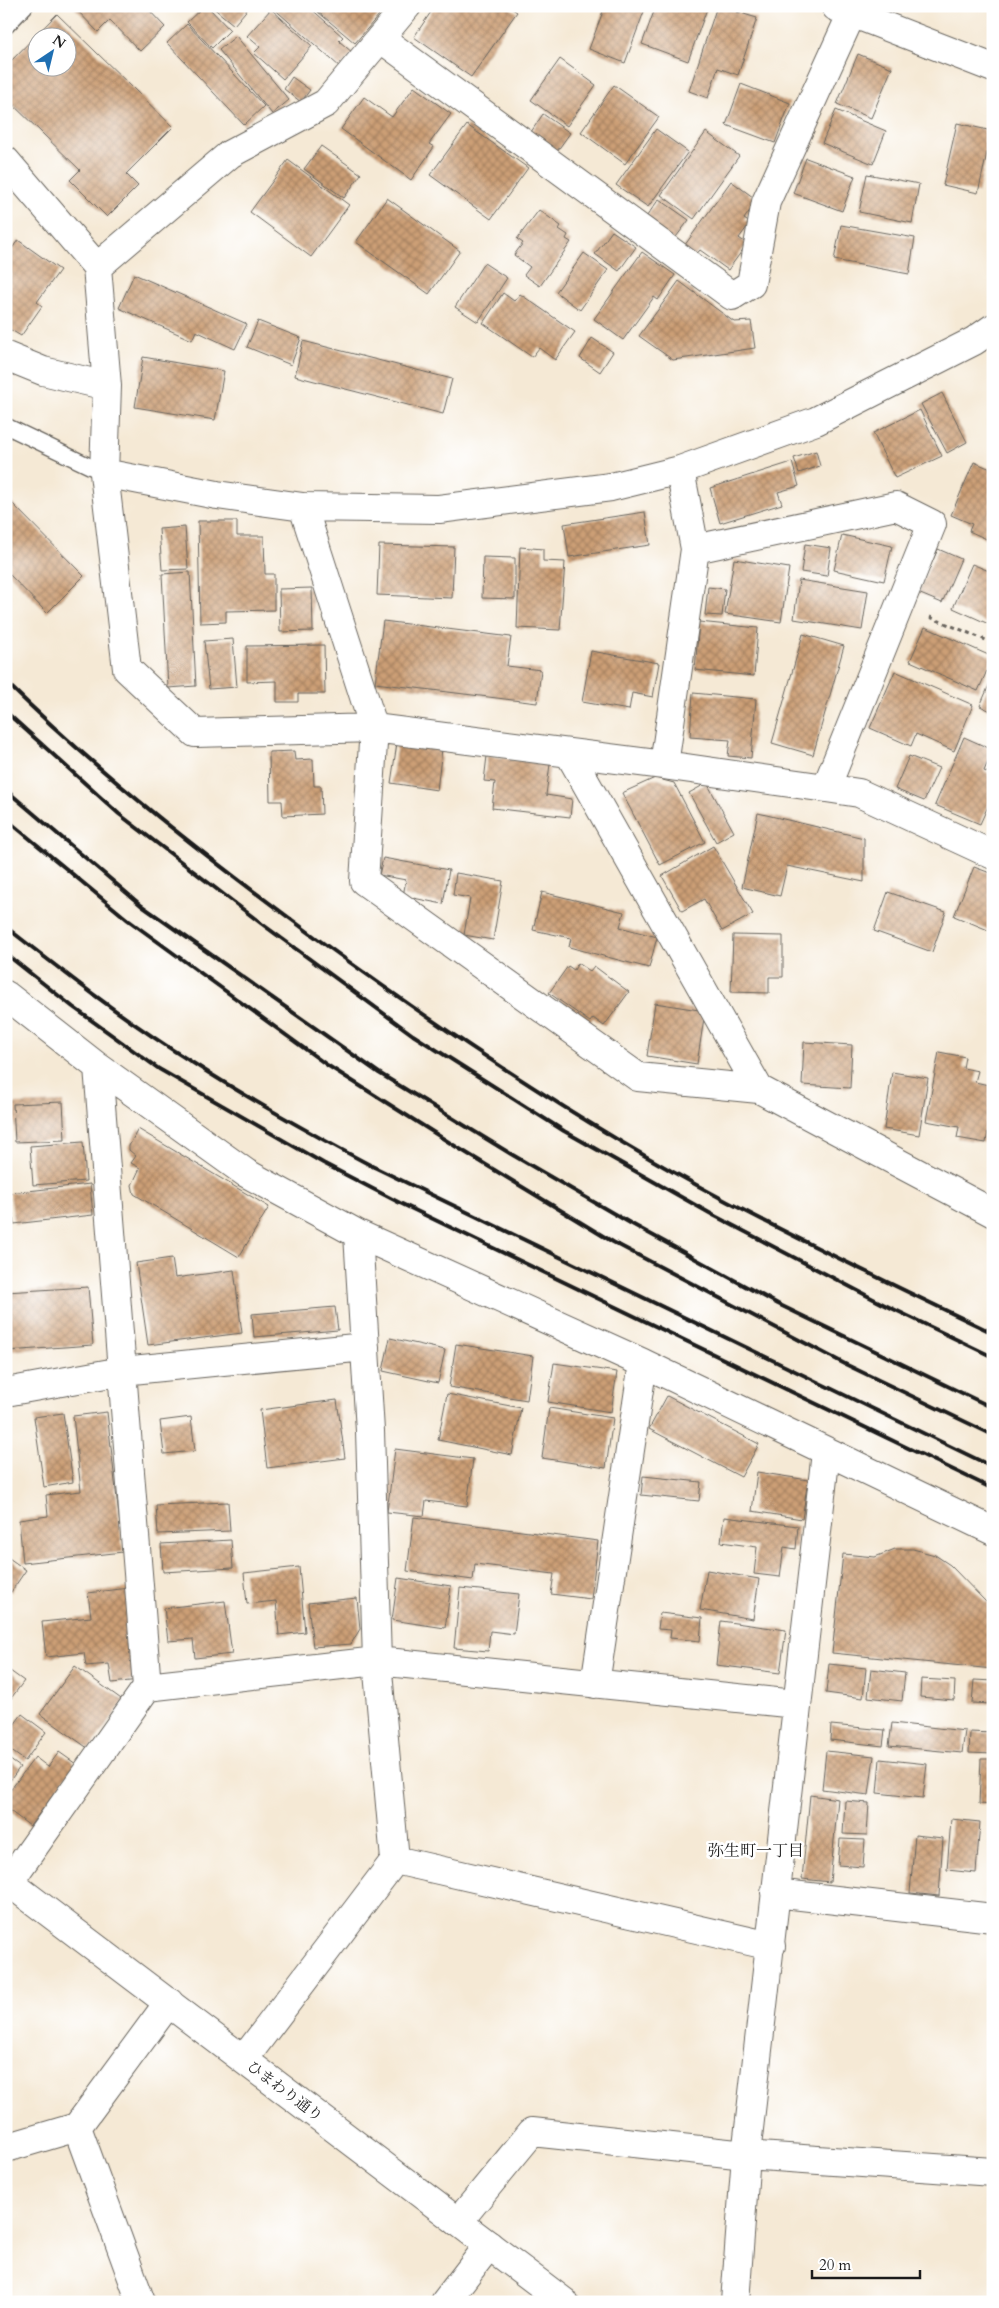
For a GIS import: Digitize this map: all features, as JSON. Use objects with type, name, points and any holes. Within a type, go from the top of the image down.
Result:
[{"type":"street","points":[[97,267],[230,154],[326,103],[407,6]]},
{"type":"street","points":[[380,38],[732,296],[751,284],[766,202],[843,10],[993,68]]},
{"type":"street","points":[[6,161],[97,267],[107,386],[104,473],[127,669],[195,733],[374,728],[664,765],[860,793],[993,855]]},
{"type":"street","points":[[104,473],[217,495],[303,507],[439,509],[611,487],[680,470],[816,421],[974,341],[993,328]]},
{"type":"street","points":[[6,356],[43,371],[107,386]]},
{"type":"street","points":[[664,765],[695,549],[680,470]]},
{"type":"street","points":[[695,549],[896,506],[932,524],[826,788]]},
{"type":"street","points":[[303,507],[374,728],[364,881],[638,1077],[759,1089],[993,1213]]},
{"type":"street","points":[[569,753],[759,1089]]},
{"type":"street","points":[[6,995],[98,1067],[246,1173],[358,1234],[643,1363],[993,1531]]},
{"type":"street","points":[[8,1881],[147,1687],[98,1067]]},
{"type":"street","points":[[244,2059],[395,1860],[377,1661],[370,1431],[358,1234]]},
{"type":"street","points":[[6,1392],[122,1371],[365,1347]]},
{"type":"street","points":[[595,1684],[643,1363]]},
{"type":"street","points":[[735,2302],[746,2155],[826,1452]]},
{"type":"street","points":[[147,1687],[377,1661],[796,1704]]},
{"type":"street","points":[[395,1860],[771,1946]]},
{"type":"street","name":"ひまわり通り","points":[[8,1881],[564,2302]]},
{"type":"street","points":[[776,1893],[993,1918]]},
{"type":"street","points":[[6,2148],[78,2127],[169,2002]]},
{"type":"street","points":[[78,2127],[142,2302]]},
{"type":"street","points":[[458,2222],[532,2132],[746,2155],[993,2172]]},
{"type":"street","points":[[445,2302],[489,2245]]},
{"type":"lane","points":[[6,26],[25,6]]},
{"type":"lane","points":[[6,426],[104,473]]},
{"type":"path","points":[[900,604],[993,643]]},
{"type":"building","points":[[73,6],[145,6],[165,27],[140,51],[110,20],[98,32]]},
{"type":"building","points":[[204,6],[207,6],[230,30],[212,48],[187,22]]},
{"type":"building","points":[[211,6],[250,6],[234,25]]},
{"type":"building","points":[[271,6],[308,6],[343,37],[339,41],[353,53],[340,67]]},
{"type":"building","points":[[311,6],[368,6],[379,15],[355,43]]},
{"type":"building","points":[[435,6],[508,6],[517,12],[471,77],[414,37]]},
{"type":"building","points":[[605,6],[646,6],[625,63],[589,49]]},
{"type":"building","points":[[656,6],[708,6],[688,61],[642,44]]},
{"type":"building","points":[[717,6],[737,6],[737,12],[757,18],[738,75],[718,68],[708,98],[689,91]]},
{"type":"building","points":[[271,9],[312,46],[283,79],[254,53],[260,47],[247,36]]},
{"type":"building","points":[[57,14],[71,28],[43,28]]},
{"type":"building","points":[[187,24],[264,106],[244,125],[167,43]]},
{"type":"building","points":[[78,34],[173,127],[126,174],[138,186],[107,217],[70,180],[80,170],[6,98],[6,66],[28,44],[28,78],[78,78]]},
{"type":"building","points":[[236,36],[289,100],[272,114],[219,50]]},
{"type":"building","points":[[858,54],[892,68],[871,118],[837,104]]},
{"type":"building","points":[[560,59],[596,85],[567,126],[531,100]]},
{"type":"building","points":[[292,77],[310,90],[301,102],[284,89]]},
{"type":"building","points":[[741,84],[790,103],[775,143],[726,125]]},
{"type":"building","points":[[614,85],[659,117],[625,164],[581,132]]},
{"type":"building","points":[[414,87],[451,114],[429,144],[434,147],[411,180],[341,129],[364,97],[392,117]]},
{"type":"building","points":[[836,110],[886,131],[873,164],[822,143]]},
{"type":"building","points":[[543,114],[570,133],[555,154],[529,135]]},
{"type":"building","points":[[957,123],[992,131],[978,193],[943,185]]},
{"type":"building","points":[[467,125],[528,168],[491,219],[430,175]]},
{"type":"building","points":[[656,129],[688,152],[648,207],[616,185]]},
{"type":"building","points":[[706,132],[739,156],[694,219],[661,195]]},
{"type":"building","points":[[321,146],[361,174],[344,198],[304,169]]},
{"type":"building","points":[[806,158],[855,176],[842,211],[793,193]]},
{"type":"building","points":[[288,160],[349,205],[311,257],[250,212]]},
{"type":"building","points":[[867,174],[919,184],[912,223],[859,212]]},
{"type":"building","points":[[731,181],[757,200],[744,219],[750,223],[739,238],[747,244],[728,270],[700,250],[694,257],[682,249]]},
{"type":"building","points":[[387,198],[460,251],[429,294],[356,242]]},
{"type":"building","points":[[659,199],[689,220],[673,241],[644,220]]},
{"type":"building","points":[[539,210],[561,226],[559,229],[568,235],[566,239],[571,242],[540,286],[524,275],[530,267],[514,255],[523,243],[517,239]]},
{"type":"building","points":[[841,225],[915,238],[909,274],[834,260]]},
{"type":"building","points":[[612,231],[636,247],[619,271],[595,254]]},
{"type":"building","points":[[18,240],[60,270],[37,302],[42,306],[21,336],[6,327],[6,257]]},
{"type":"building","points":[[642,252],[675,275],[658,300],[654,297],[623,340],[594,319]]},
{"type":"building","points":[[584,253],[608,270],[580,310],[556,292]]},
{"type":"building","points":[[484,263],[507,278],[478,322],[455,307]]},
{"type":"building","points":[[134,274],[247,324],[235,349],[196,331],[192,340],[119,308]]},
{"type":"building","points":[[679,281],[734,322],[751,321],[755,348],[673,360],[639,336]]},
{"type":"building","points":[[503,293],[514,301],[520,294],[575,332],[555,360],[539,348],[532,357],[483,323]]},
{"type":"building","points":[[258,321],[301,338],[291,365],[247,347]]},
{"type":"building","points":[[592,338],[613,352],[600,372],[580,358]]},
{"type":"building","points":[[303,341],[452,379],[443,414],[295,376]]},
{"type":"building","points":[[143,357],[224,371],[215,420],[135,407]]},
{"type":"building","points":[[942,393],[967,442],[947,453],[921,404]]},
{"type":"building","points":[[920,410],[942,456],[895,478],[873,433]]},
{"type":"building","points":[[816,451],[820,466],[799,473],[794,458]]},
{"type":"building","points":[[792,462],[799,486],[778,492],[782,504],[720,523],[710,488]]},
{"type":"building","points":[[974,462],[993,470],[993,542],[969,531],[972,524],[951,515]]},
{"type":"building","points":[[6,497],[84,576],[47,613],[6,571]]},
{"type":"building","points":[[645,512],[650,545],[569,557],[564,524]]},
{"type":"building","points":[[198,521],[237,521],[237,536],[264,536],[265,574],[274,574],[274,610],[226,611],[226,622],[200,623]]},
{"type":"building","points":[[185,527],[188,569],[162,570],[159,529]]},
{"type":"building","points":[[842,535],[892,546],[884,581],[834,570]]},
{"type":"building","points":[[805,544],[831,548],[827,576],[801,572]]},
{"type":"building","points":[[379,545],[454,547],[452,598],[377,595]]},
{"type":"building","points":[[520,547],[543,549],[543,561],[565,562],[560,630],[517,628]]},
{"type":"building","points":[[938,549],[961,559],[942,603],[918,593]]},
{"type":"building","points":[[483,557],[515,558],[515,599],[482,598]]},
{"type":"building","points":[[734,559],[789,568],[781,622],[725,614]]},
{"type":"building","points":[[993,562],[993,626],[953,608],[972,564],[989,571]]},
{"type":"building","points":[[190,572],[196,686],[168,688],[162,574]]},
{"type":"building","points":[[799,580],[868,591],[862,630],[794,619]]},
{"type":"building","points":[[708,587],[725,589],[722,616],[705,615]]},
{"type":"building","points":[[312,588],[313,631],[280,632],[279,589]]},
{"type":"building","points":[[383,621],[511,637],[507,666],[541,670],[537,703],[375,683]]},
{"type":"building","points":[[699,622],[758,628],[754,676],[695,670]]},
{"type":"building","points":[[925,627],[993,657],[978,691],[910,661]]},
{"type":"building","points":[[803,634],[844,646],[813,755],[772,743]]},
{"type":"building","points":[[233,639],[237,687],[209,689],[204,641]]},
{"type":"building","points":[[324,645],[325,694],[298,694],[298,702],[277,702],[277,681],[247,682],[247,646]]},
{"type":"building","points":[[591,651],[659,663],[653,697],[632,693],[629,710],[582,702]]},
{"type":"building","points":[[895,671],[973,705],[954,751],[916,734],[911,746],[870,728]]},
{"type":"building","points":[[993,676],[993,712],[980,706]]},
{"type":"building","points":[[693,693],[756,699],[751,758],[728,756],[730,740],[690,737]]},
{"type":"building","points":[[964,737],[993,750],[984,771],[993,775],[993,795],[980,824],[935,805]]},
{"type":"building","points":[[397,743],[442,749],[437,790],[391,783]]},
{"type":"building","points":[[294,751],[295,760],[313,759],[314,786],[321,786],[322,814],[283,816],[282,801],[270,801],[269,752]]},
{"type":"building","points":[[487,756],[550,764],[546,795],[572,799],[570,817],[492,808],[495,782],[484,781]]},
{"type":"building","points":[[909,756],[939,768],[924,801],[895,789]]},
{"type":"building","points":[[655,778],[674,783],[705,842],[660,865],[622,793]]},
{"type":"building","points":[[707,783],[734,832],[716,842],[689,793]]},
{"type":"building","points":[[758,813],[864,838],[864,882],[787,866],[780,896],[742,887]]},
{"type":"building","points":[[713,846],[753,914],[722,931],[704,899],[682,911],[662,876]]},
{"type":"building","points":[[383,858],[449,870],[443,904],[403,896],[406,880],[379,875]]},
{"type":"building","points":[[974,867],[993,874],[993,932],[954,916]]},
{"type":"building","points":[[456,873],[503,881],[493,940],[464,935],[470,898],[453,895]]},
{"type":"building","points":[[542,892],[624,912],[620,927],[657,937],[649,968],[569,947],[571,938],[533,930]]},
{"type":"building","points":[[888,892],[946,912],[932,952],[874,931]]},
{"type":"building","points":[[733,935],[783,936],[783,977],[769,977],[769,993],[731,992]]},
{"type":"building","points":[[578,963],[590,971],[594,966],[629,992],[604,1026],[593,1018],[590,1022],[549,993],[568,966],[574,970]]},
{"type":"building","points":[[655,1003],[705,1011],[697,1064],[647,1056]]},
{"type":"building","points":[[804,1042],[852,1045],[850,1088],[802,1085]]},
{"type":"building","points":[[939,1052],[965,1057],[963,1068],[978,1071],[975,1082],[993,1086],[993,1102],[986,1143],[957,1138],[959,1127],[926,1121]]},
{"type":"building","points":[[892,1072],[928,1078],[919,1135],[884,1129]]},
{"type":"building","points":[[63,1102],[65,1140],[15,1142],[13,1104]]},
{"type":"building","points":[[138,1129],[269,1207],[239,1257],[134,1194],[132,1185],[140,1168],[131,1163],[136,1156],[129,1150],[129,1146]]},
{"type":"building","points":[[83,1142],[86,1181],[33,1185],[30,1146]]},
{"type":"building","points":[[90,1184],[93,1215],[14,1224],[10,1193]]},
{"type":"building","points":[[172,1258],[175,1278],[234,1270],[242,1333],[148,1345],[136,1263]]},
{"type":"building","points":[[88,1287],[93,1345],[7,1351],[6,1292]]},
{"type":"building","points":[[335,1307],[338,1330],[254,1337],[252,1314]]},
{"type":"building","points":[[390,1338],[445,1350],[438,1383],[383,1371]]},
{"type":"building","points":[[456,1344],[533,1356],[527,1400],[449,1387]]},
{"type":"building","points":[[554,1363],[617,1372],[611,1412],[548,1402]]},
{"type":"building","points":[[447,1394],[521,1408],[512,1455],[438,1440]]},
{"type":"building","points":[[667,1396],[759,1444],[741,1477],[649,1429]]},
{"type":"building","points":[[337,1400],[345,1458],[267,1468],[260,1410]]},
{"type":"building","points":[[549,1408],[613,1418],[606,1468],[542,1458]]},
{"type":"building","points":[[107,1412],[123,1552],[23,1563],[19,1520],[48,1516],[46,1495],[81,1491],[73,1416]]},
{"type":"building","points":[[63,1413],[73,1482],[44,1487],[34,1417]]},
{"type":"building","points":[[191,1417],[195,1451],[164,1454],[160,1421]]},
{"type":"building","points":[[395,1449],[473,1459],[467,1506],[426,1501],[424,1516],[387,1512]]},
{"type":"building","points":[[757,1472],[808,1480],[802,1519],[752,1511]]},
{"type":"building","points":[[643,1476],[701,1482],[699,1501],[641,1495]]},
{"type":"building","points":[[228,1502],[230,1531],[158,1534],[156,1505]]},
{"type":"building","points":[[414,1517],[598,1541],[591,1599],[551,1594],[554,1574],[475,1564],[473,1580],[407,1571]]},
{"type":"building","points":[[724,1517],[798,1526],[796,1549],[784,1547],[780,1577],[754,1574],[757,1547],[721,1542]]},
{"type":"building","points":[[231,1540],[233,1568],[163,1572],[161,1544]]},
{"type":"building","points":[[895,1549],[913,1549],[935,1555],[950,1565],[986,1602],[993,1603],[993,1669],[832,1653],[843,1554],[875,1557]]},
{"type":"building","points":[[6,1556],[26,1570],[11,1592],[6,1588]]},
{"type":"building","points":[[299,1567],[305,1632],[279,1635],[276,1601],[247,1604],[244,1573]]},
{"type":"building","points":[[707,1570],[759,1579],[753,1619],[700,1610]]},
{"type":"building","points":[[398,1578],[451,1586],[445,1628],[392,1620]]},
{"type":"building","points":[[129,1588],[139,1680],[112,1683],[109,1664],[86,1666],[84,1653],[46,1657],[42,1622],[91,1617],[88,1593]]},
{"type":"building","points":[[460,1588],[519,1594],[514,1634],[490,1631],[488,1651],[454,1648]]},
{"type":"building","points":[[357,1598],[360,1629],[351,1644],[313,1647],[308,1603]]},
{"type":"building","points":[[225,1601],[232,1654],[195,1658],[193,1639],[168,1641],[164,1608]]},
{"type":"building","points":[[660,1613],[702,1618],[700,1641],[670,1638],[671,1630],[658,1629]]},
{"type":"building","points":[[721,1621],[786,1630],[780,1673],[716,1665]]},
{"type":"building","points":[[829,1664],[866,1668],[863,1698],[826,1693]]},
{"type":"building","points":[[75,1666],[124,1701],[89,1749],[40,1714]]},
{"type":"building","points":[[6,1668],[24,1681],[6,1705]]},
{"type":"building","points":[[871,1669],[905,1673],[902,1701],[868,1697]]},
{"type":"building","points":[[921,1679],[955,1681],[954,1700],[920,1697]]},
{"type":"building","points":[[974,1680],[993,1681],[993,1704],[972,1703]]},
{"type":"building","points":[[22,1714],[46,1732],[25,1761],[6,1747],[6,1736]]},
{"type":"building","points":[[892,1723],[965,1731],[962,1753],[889,1746]]},
{"type":"building","points":[[831,1725],[885,1730],[883,1746],[830,1740]]},
{"type":"building","points":[[970,1732],[993,1733],[993,1754],[969,1753]]},
{"type":"building","points":[[826,1751],[874,1756],[869,1795],[822,1789]]},
{"type":"building","points":[[59,1752],[76,1764],[30,1826],[6,1808],[6,1796],[35,1757],[48,1767]]},
{"type":"building","points":[[6,1757],[20,1767],[6,1786]]},
{"type":"building","points":[[880,1759],[927,1764],[923,1798],[877,1793]]},
{"type":"building","points":[[981,1759],[993,1759],[993,1805],[979,1804]]},
{"type":"building","points":[[810,1795],[838,1799],[830,1882],[802,1879]]},
{"type":"building","points":[[845,1801],[869,1803],[867,1835],[843,1834]]},
{"type":"building","points":[[951,1819],[980,1822],[976,1873],[947,1870]]},
{"type":"building","points":[[915,1835],[943,1838],[939,1896],[910,1893]]},
{"type":"building","points":[[840,1839],[865,1840],[863,1867],[838,1865]]},
{"type":"railway","points":[[6,682],[80,751],[158,817],[238,879],[417,1010],[518,1078],[620,1142],[726,1201],[825,1252],[993,1333]]},
{"type":"railway","points":[[6,712],[119,814],[262,924],[413,1035],[564,1131],[713,1215],[883,1304],[993,1357]]},
{"type":"railway","points":[[6,790],[142,906],[379,1073],[511,1154],[630,1223],[778,1304],[993,1408]]},
{"type":"railway","points":[[6,819],[128,920],[327,1065],[455,1146],[613,1242],[845,1364],[993,1435]]},
{"type":"railway","points":[[6,927],[96,997],[166,1046],[235,1089],[326,1141],[372,1166],[993,1467]]},
{"type":"railway","points":[[6,954],[73,1007],[159,1069],[323,1163],[400,1203],[993,1489]]},
{"type":"district","name":"弥生町一丁目","points":[[756,1851]]}]
